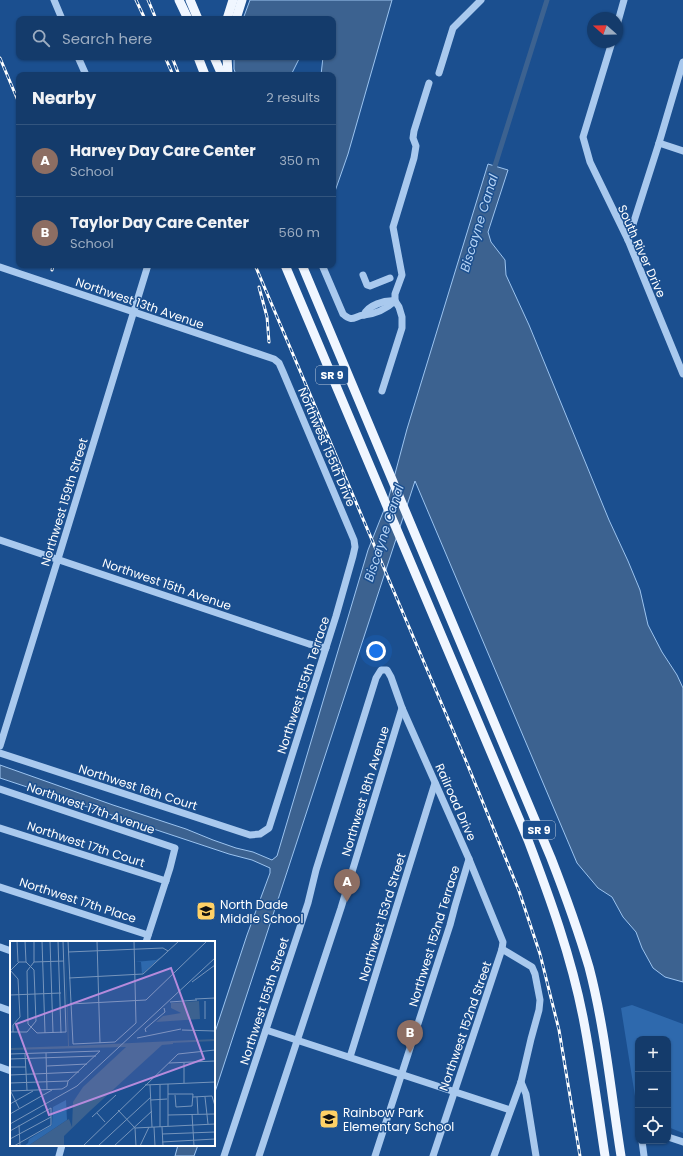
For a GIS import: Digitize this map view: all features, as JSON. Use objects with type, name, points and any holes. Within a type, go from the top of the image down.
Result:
[{"type":"main road","points":[[174,0],[181,16]]},
{"type":"main road","points":[[179,0],[194,16]]},
{"type":"main road","points":[[190,0],[195,16]]},
{"type":"main road","points":[[229,16],[233,0]]},
{"type":"main road","points":[[230,16],[242,0]]},
{"type":"main road","points":[[200,60],[206,72]]},
{"type":"main road","points":[[208,72],[212,60]]},
{"type":"main road","points":[[214,60],[220,72]]},
{"type":"main road","points":[[227,60],[228,72]]},
{"type":"main road","name":"SR 9","points":[[286,268],[528,840],[552,905],[570,962],[583,1017],[605,1156]]},
{"type":"main road","name":"SR 9","points":[[303,268],[551,858],[570,908],[589,968],[600,1018],[621,1156]]},
{"type":"main road","points":[[600,1125],[616,1122]]},
{"type":"street","points":[[54,0],[61,16]]},
{"type":"street","points":[[439,72],[453,28],[481,0]]},
{"type":"street","points":[[621,12],[624,0]]},
{"type":"street","name":"South River Drive","points":[[610,48],[583,136],[590,162],[628,240],[683,374]]},
{"type":"street","points":[[79,60],[85,72]]},
{"type":"street","points":[[628,240],[683,62]]},
{"type":"street","points":[[382,391],[402,328],[402,317],[399,307],[395,301],[395,294],[402,275],[394,227],[415,152],[416,146],[413,138],[414,131],[429,83]]},
{"type":"street","points":[[659,143],[683,151]]},
{"type":"street","name":"Northwest 13th Avenue","points":[[0,267],[274,359]]},
{"type":"street","name":"Northwest 159th Street","points":[[0,746],[147,268]]},
{"type":"street","points":[[323,268],[343,314],[347,318],[352,319],[364,315],[366,311],[373,306],[389,300],[395,301]]},
{"type":"street","points":[[363,275],[367,285],[370,286],[390,278]]},
{"type":"street","name":"Northwest 155th Drive","points":[[274,359],[283,372],[354,540],[355,547]]},
{"type":"street","name":"Northwest 15th Avenue","points":[[0,540],[308,644],[326,648]]},
{"type":"street","name":"Northwest 155th Terrace","points":[[269,828],[326,648],[352,563],[355,547]]},
{"type":"street","name":"Railroad Drive","points":[[381,670],[387,670],[391,676],[402,708],[469,859],[503,942],[502,949]]},
{"type":"street","name":"Northwest 155th Street","points":[[224,1156],[308,903],[316,870],[376,678],[381,670]]},
{"type":"street","name":"Northwest 18th Avenue","points":[[259,1156],[341,908],[402,708]]},
{"type":"street","name":"Northwest 16th Court","points":[[0,753],[250,835],[260,834],[269,828]]},
{"type":"street","name":"Northwest 153rd Street","points":[[350,1057],[436,783]]},
{"type":"street","name":"Northwest 17th Avenue","points":[[0,789],[175,848],[166,881]]},
{"type":"street","name":"Northwest 17th Court","points":[[0,828],[166,881]]},
{"type":"street","name":"Northwest 152nd Terrace","points":[[374,1156],[450,925],[469,859]]},
{"type":"street","points":[[147,938],[166,881]]},
{"type":"street","name":"Northwest 17th Place","points":[[0,887],[147,938]]},
{"type":"street","points":[[0,948],[10,951]]},
{"type":"street","points":[[494,1156],[521,1082],[539,1010],[540,1000],[535,974],[532,967],[502,949]]},
{"type":"street","name":"Northwest 152nd Street","points":[[433,1156],[502,949]]},
{"type":"street","points":[[0,1007],[10,1011]]},
{"type":"street","points":[[266,1030],[510,1110]]},
{"type":"street","points":[[0,1067],[10,1071]]},
{"type":"street","points":[[521,1082],[526,1094],[536,1156]]},
{"type":"street","points":[[671,1138],[683,1142]]},
{"type":"street","points":[[642,1144],[644,1156]]},
{"type":"street","points":[[59,1156],[62,1146]]},
{"type":"shaded area","points":[[632,1005],[683,1024],[683,1133],[671,1128],[671,1036],[635,1036],[635,1096],[621,1008]]},
{"type":"water","points":[[250,0],[392,0],[348,154],[336,188],[336,72],[321,72],[323,60],[336,60],[336,16],[244,16]]},
{"type":"water","points":[[234,60],[298,60],[292,72],[235,72]]},
{"type":"water","points":[[488,164],[508,170],[488,232],[491,242],[505,260],[506,275],[529,325],[609,520],[640,590],[648,625],[683,688],[683,982],[665,977],[653,968],[642,948],[636,932],[623,917],[612,897],[598,888],[577,863],[415,481],[215,1092],[215,1032],[247,935],[270,873],[270,868],[252,860],[229,854],[0,778],[0,765],[186,829],[236,848],[253,852],[272,860],[277,856],[368,550],[388,500],[407,429]]},
{"type":"water","points":[[178,1146],[198,1146],[194,1156],[175,1156]]},
{"type":"waterway","name":"Biscayne Canal","points":[[493,172],[547,0]]},
{"type":"railway","points":[[136,0],[144,16]]},
{"type":"railway","points":[[148,0],[155,16]]},
{"type":"railway","points":[[0,58],[16,96]]},
{"type":"railway","points":[[166,60],[172,72]]},
{"type":"railway","points":[[173,60],[178,72]]},
{"type":"railway","points":[[256,268],[466,761],[519,891],[540,954],[559,1030],[580,1156]]},
{"type":"railway","points":[[259,287],[267,317],[269,342]]},
{"type":"place","name":"Harvey Day Care Center","points":[[347,902]]},
{"type":"place","name":"North Dade Middle School","points":[[206,911]]},
{"type":"place","name":"Taylor Day Care Center","points":[[410,1053]]},
{"type":"place","name":"Rainbow Park Elementary School","points":[[329,1119]]}]
